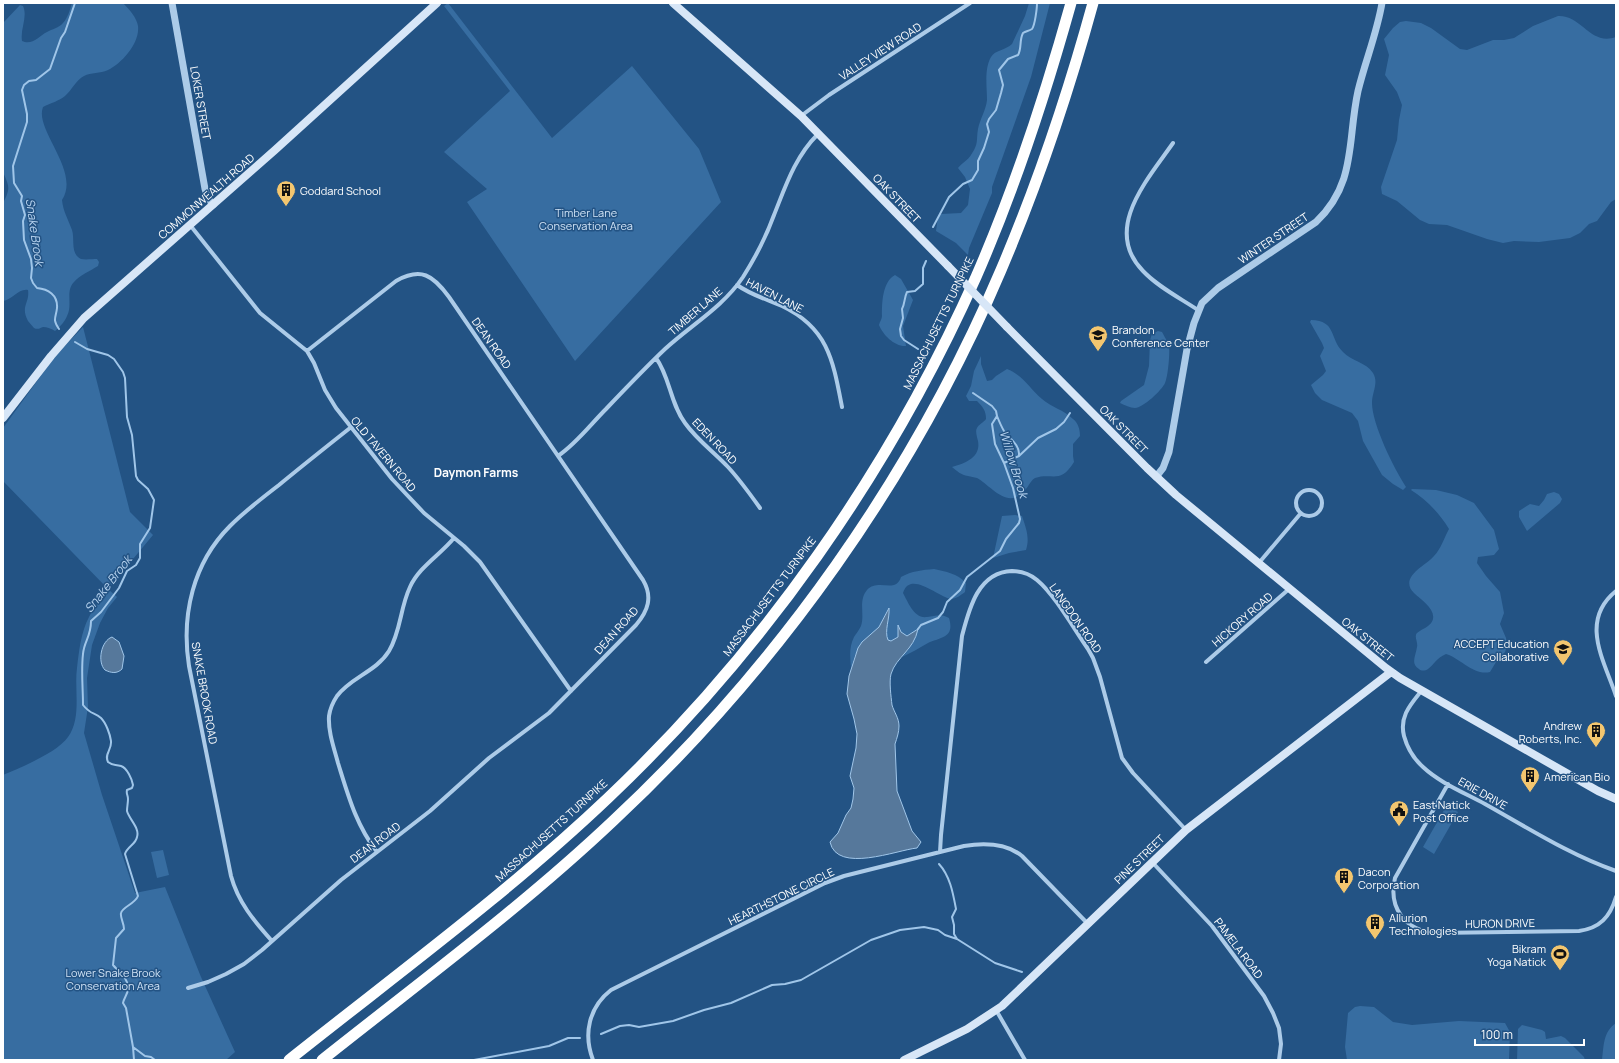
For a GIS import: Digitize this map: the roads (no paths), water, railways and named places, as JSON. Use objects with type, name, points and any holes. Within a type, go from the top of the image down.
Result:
[{"type":"highway","name":"MASSACHUSETTS TURNPIKE","points":[[289,1060],[506,888],[606,800],[700,704],[752,642],[801,578],[847,512],[889,444],[929,374],[970,290],[1025,153],[1050,76],[1071,3]]},
{"type":"highway","points":[[322,1060],[535,891],[615,820],[673,762],[724,707],[763,662],[812,597],[859,531],[902,463],[938,398],[978,320],[1006,259],[1040,171],[1066,95],[1093,3]]},
{"type":"main road","name":"COMMONWEALTH ROAD","points":[[3,418],[56,350],[84,318],[213,205],[437,3]]},
{"type":"main road","name":"OAK STREET","points":[[673,3],[801,116],[1007,327],[1156,476],[1189,506],[1391,672],[1598,791],[1616,799]]},
{"type":"main road","name":"PINE STREET","points":[[904,1060],[967,1029],[996,1010],[1018,991],[1186,830],[1391,672]]},
{"type":"street","name":"LOKER STREET","points":[[172,3],[205,189],[208,198],[213,205]]},
{"type":"street","name":"VALLEY VIEW ROAD","points":[[801,116],[829,95],[970,3]]},
{"type":"street","name":"WINTER STREET","points":[[1156,476],[1165,465],[1170,446],[1187,349],[1194,322],[1202,303],[1211,294],[1308,228],[1323,216],[1333,204],[1344,182],[1348,167],[1358,92],[1382,3]]},
{"type":"street","name":"TIMBER LANE","points":[[558,456],[576,441],[656,358],[674,341],[718,306],[737,285],[764,238],[796,162],[806,146],[818,134]]},
{"type":"street","points":[[1173,143],[1134,202],[1127,223],[1128,243],[1133,258],[1142,271],[1198,310]]},
{"type":"street","name":"OLD TAVERN ROAD","points":[[190,225],[254,307],[271,323],[291,337],[307,351],[314,362],[330,399],[350,428],[398,487],[424,513],[472,554],[487,571],[571,691]]},
{"type":"street","name":"DEAN ROAD","points":[[188,988],[208,982],[226,974],[253,957],[272,942],[332,888],[430,811],[489,758],[540,720],[636,625],[644,614],[649,598],[643,580],[449,297],[432,277],[409,274],[396,280],[307,351]]},
{"type":"street","name":"HAVEN LANE","points":[[737,285],[754,295],[787,309],[800,317],[814,329],[824,343],[831,360],[842,407]]},
{"type":"street","name":"EDEN ROAD","points":[[656,358],[662,369],[672,399],[685,422],[704,444],[732,472],[760,508]]},
{"type":"street","name":"SNAKE BROOK ROAD","points":[[272,942],[246,911],[237,894],[231,876],[189,666],[186,641],[187,616],[190,597],[199,573],[211,549],[222,534],[253,505],[350,428]]},
{"type":"street","points":[[1311,489],[1316,491],[1322,498],[1321,509],[1314,515],[1309,516],[1301,513],[1297,509],[1296,502],[1299,494],[1305,490],[1311,489]]},
{"type":"street","points":[[1258,564],[1301,513]]},
{"type":"street","points":[[377,852],[359,825],[351,805],[334,749],[330,730],[329,714],[334,701],[343,689],[367,673],[384,657],[396,636],[407,595],[413,581],[454,538]]},
{"type":"street","name":"LANGDON ROAD","points":[[940,852],[962,636],[969,611],[977,593],[990,578],[1006,571],[1025,573],[1038,581],[1050,595],[1084,643],[1097,667],[1122,758],[1133,773],[1186,830]]},
{"type":"street","name":"HICKORY ROAD","points":[[1206,662],[1289,589]]},
{"type":"street","points":[[1616,591],[1606,601],[1600,610],[1596,622],[1596,630],[1597,639],[1616,696]]},
{"type":"street","name":"ERIE DRIVE","points":[[1422,690],[1404,716],[1404,735],[1411,751],[1419,763],[1427,771],[1569,851],[1616,871]]},
{"type":"street","name":"HURON DRIVE","points":[[1448,784],[1395,878],[1393,886],[1395,901],[1400,915],[1410,925],[1422,931],[1436,933],[1579,931],[1593,928],[1603,921],[1610,914],[1616,897]]},
{"type":"street","name":"HEARTHSTONE CIRCLE","points":[[593,1060],[588,1039],[593,1012],[600,1000],[616,987],[837,878],[964,846],[981,844],[998,846],[1012,850],[1027,861],[1088,924]]},
{"type":"street","name":"PAMELA ROAD","points":[[1152,862],[1212,926],[1264,996],[1279,1028],[1281,1044],[1278,1060]]},
{"type":"street","points":[[996,1010],[1025,1060]]},
{"type":"waterway","name":"Snake Brook","points":[[59,329],[55,321],[57,303],[54,296],[48,291],[37,288],[31,278],[31,259],[24,240],[23,221],[25,215],[21,201],[22,196],[14,183],[13,166],[27,122],[27,114],[22,90],[24,85],[29,81],[36,80],[50,69],[75,3]]},
{"type":"waterway","name":"Willow Brook","points":[[933,227],[949,197],[963,184],[972,180],[978,170],[978,161],[989,132],[987,124],[996,110],[1003,85],[999,70],[1008,59],[1018,55],[1023,33],[1032,29],[1033,27],[1037,3]]},
{"type":"waterway","name":"Willow Brook","points":[[918,349],[904,340],[901,336],[900,329],[903,318],[902,309],[906,294],[907,292],[915,291],[923,284],[923,268],[926,261]]},
{"type":"waterway","name":"Snake Brook","points":[[75,342],[87,349],[108,355],[114,359],[123,372],[125,378],[127,417],[132,435],[136,476],[138,480],[148,489],[154,500],[150,528],[140,544],[140,558],[136,565],[127,571],[119,588],[101,612],[91,621],[90,631],[84,650],[82,667],[83,705],[88,710],[99,716],[105,723],[111,741],[107,754],[108,762],[123,767],[127,771],[133,785],[132,788],[127,790],[127,811],[136,827],[138,834],[135,842],[125,854],[138,896],[121,913],[124,929],[116,938],[113,965],[124,976],[128,986],[128,992],[123,1003],[126,1008],[134,1060]]},
{"type":"waterway","name":"Willow Brook","points":[[918,629],[921,625],[938,618],[943,612],[947,602],[960,590],[967,577],[1000,551],[1006,539],[1019,523],[1020,519],[1013,488],[995,444],[992,424],[997,416],[996,411],[992,406],[973,393]]},
{"type":"waterway","points":[[1004,463],[1019,456],[1038,438],[1056,429],[1064,422],[1070,413]]},
{"type":"waterway","points":[[997,416],[1004,431],[1018,448],[1019,455]]},
{"type":"waterway","name":"Willow Brook","points":[[939,864],[946,874],[952,891],[956,909],[952,917],[954,934],[957,939],[995,963],[1022,972]]},
{"type":"waterway","points":[[601,1034],[620,1026],[629,1025],[639,1027],[673,1021],[704,1010],[731,1003],[772,985],[785,984],[801,980],[871,940],[900,930],[924,927],[938,930],[945,935],[957,939]]},
{"type":"waterway","points":[[474,1060],[549,1046],[568,1038],[580,1038]]},
{"type":"waterway","points":[[133,1047],[145,1056],[151,1057],[155,1060]]},
{"type":"place","name":"Goddard School","points":[[286,207]]},
{"type":"place","name":"Brandon Conference Center","points":[[1098,352]]},
{"type":"place","name":"ACCEPT Education Collaborative","points":[[1563,666]]},
{"type":"place","name":"Andrew Roberts, Inc.","points":[[1596,748]]},
{"type":"place","name":"American Bio","points":[[1530,793]]},
{"type":"place","name":"East Natick Post Office","points":[[1399,827]]},
{"type":"place","name":"Dacon Corporation","points":[[1344,894]]},
{"type":"place","name":"Allurion Technologies","points":[[1375,940]]},
{"type":"place","name":"Bikram Yoga Natick","points":[[1560,971]]},
{"type":"district","name":"Daymon Farms","points":[[476,472]]},
{"type":"park label","name":"Timber Lane Conservation Area","points":[[586,218]]},
{"type":"park label","name":"Lower Snake Brook Conservation Area","points":[[113,978]]}]
